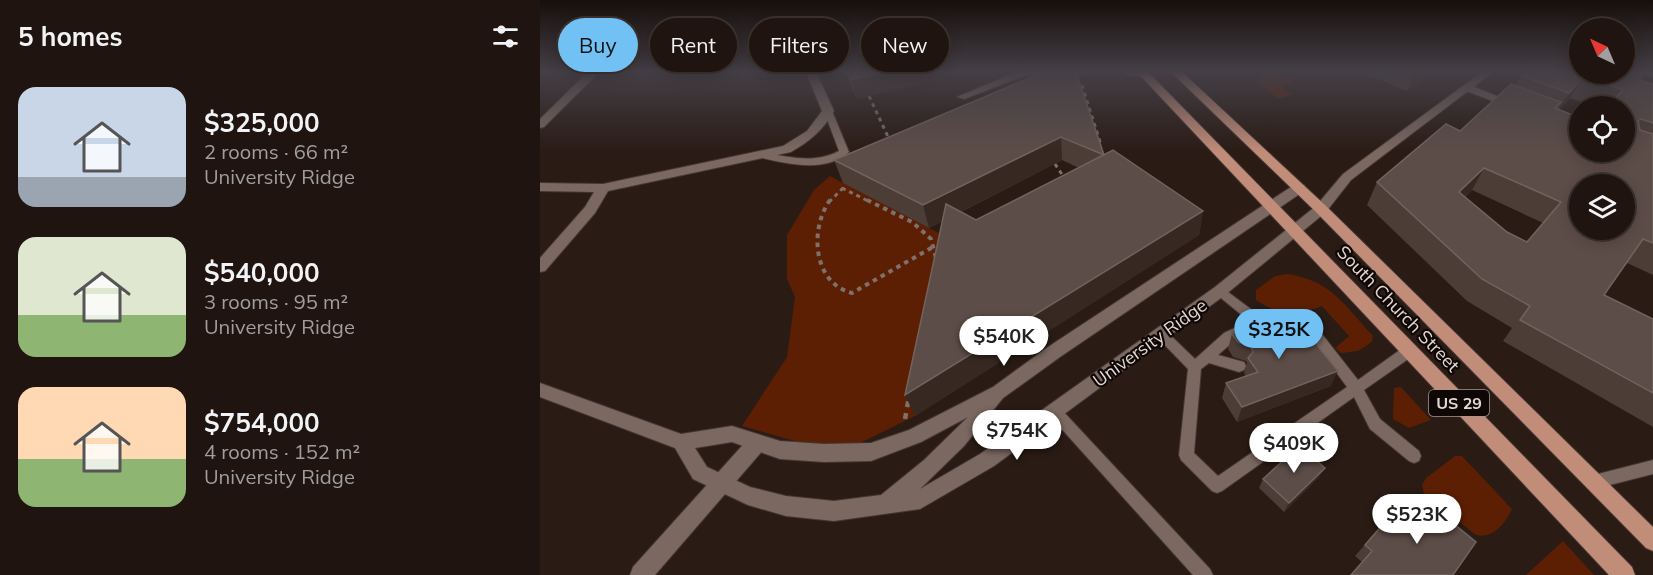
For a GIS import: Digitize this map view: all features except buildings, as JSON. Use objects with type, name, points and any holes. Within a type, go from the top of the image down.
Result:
[{"type":"main road","name":"South Church Street","points":[[1168,99],[1624,575]]},
{"type":"main road","name":"South Church Street","points":[[1204,99],[1321,209],[1653,541]]},
{"type":"street","points":[[540,125],[567,99]]},
{"type":"street","points":[[540,187],[603,188],[765,156],[788,149],[804,141],[819,127],[828,111],[823,99]]},
{"type":"street","name":"University Ridge","points":[[681,442],[700,473],[748,496],[786,506],[834,511],[920,499],[987,460],[1220,291],[1321,209],[1347,177],[1453,99]]},
{"type":"street","points":[[1496,99],[1528,111]]},
{"type":"street","points":[[540,267],[590,210],[603,188]]},
{"type":"street","points":[[540,390],[681,442],[732,434],[780,450],[824,453],[871,452],[915,436],[999,392],[1054,352],[1299,188]]},
{"type":"street","points":[[882,506],[936,463],[973,426],[999,392]]},
{"type":"street","points":[[642,575],[757,443]]},
{"type":"lane","points":[[765,156],[815,163],[831,161],[844,152],[828,111]]},
{"type":"lane","points":[[1220,291],[1259,322]]},
{"type":"lane","points":[[1409,351],[1356,388],[1217,486],[1186,454],[1195,367],[1229,337],[1274,315],[1307,323],[1312,338],[1356,388],[1375,424],[1414,456]]},
{"type":"lane","points":[[1161,335],[1195,367]]},
{"type":"lane","points":[[1207,357],[1239,366]]},
{"type":"lane","points":[[1056,412],[1204,575]]},
{"type":"lane","points":[[1594,482],[1653,466]]},
{"type":"path","points":[[870,99],[893,148]]},
{"type":"path","points":[[1086,99],[1101,145]]},
{"type":"path","points":[[1055,164],[1071,186]]},
{"type":"path","points":[[933,246],[852,293],[843,293],[830,283],[817,256],[818,233],[826,206],[844,187],[912,222],[931,239],[933,246],[938,265]]},
{"type":"path","points":[[902,431],[912,386]]},
{"type":"shaded area","points":[[830,176],[950,239],[915,416],[852,447],[795,441],[742,426],[787,357],[795,297],[787,279],[787,235],[814,190]]},
{"type":"shaded area","points":[[1288,274],[1316,282],[1336,296],[1373,336],[1372,342],[1358,351],[1341,353],[1335,348],[1349,336],[1322,306],[1288,314],[1273,310],[1256,300],[1256,290],[1275,276]]},
{"type":"shaded area","points":[[1401,387],[1431,420],[1409,428],[1393,419],[1394,388]]},
{"type":"shaded area","points":[[1455,456],[1462,456],[1512,509],[1502,525],[1488,535],[1476,535],[1424,494],[1422,485],[1426,478]]},
{"type":"shaded area","points":[[1563,541],[1594,575],[1526,575]]}]
